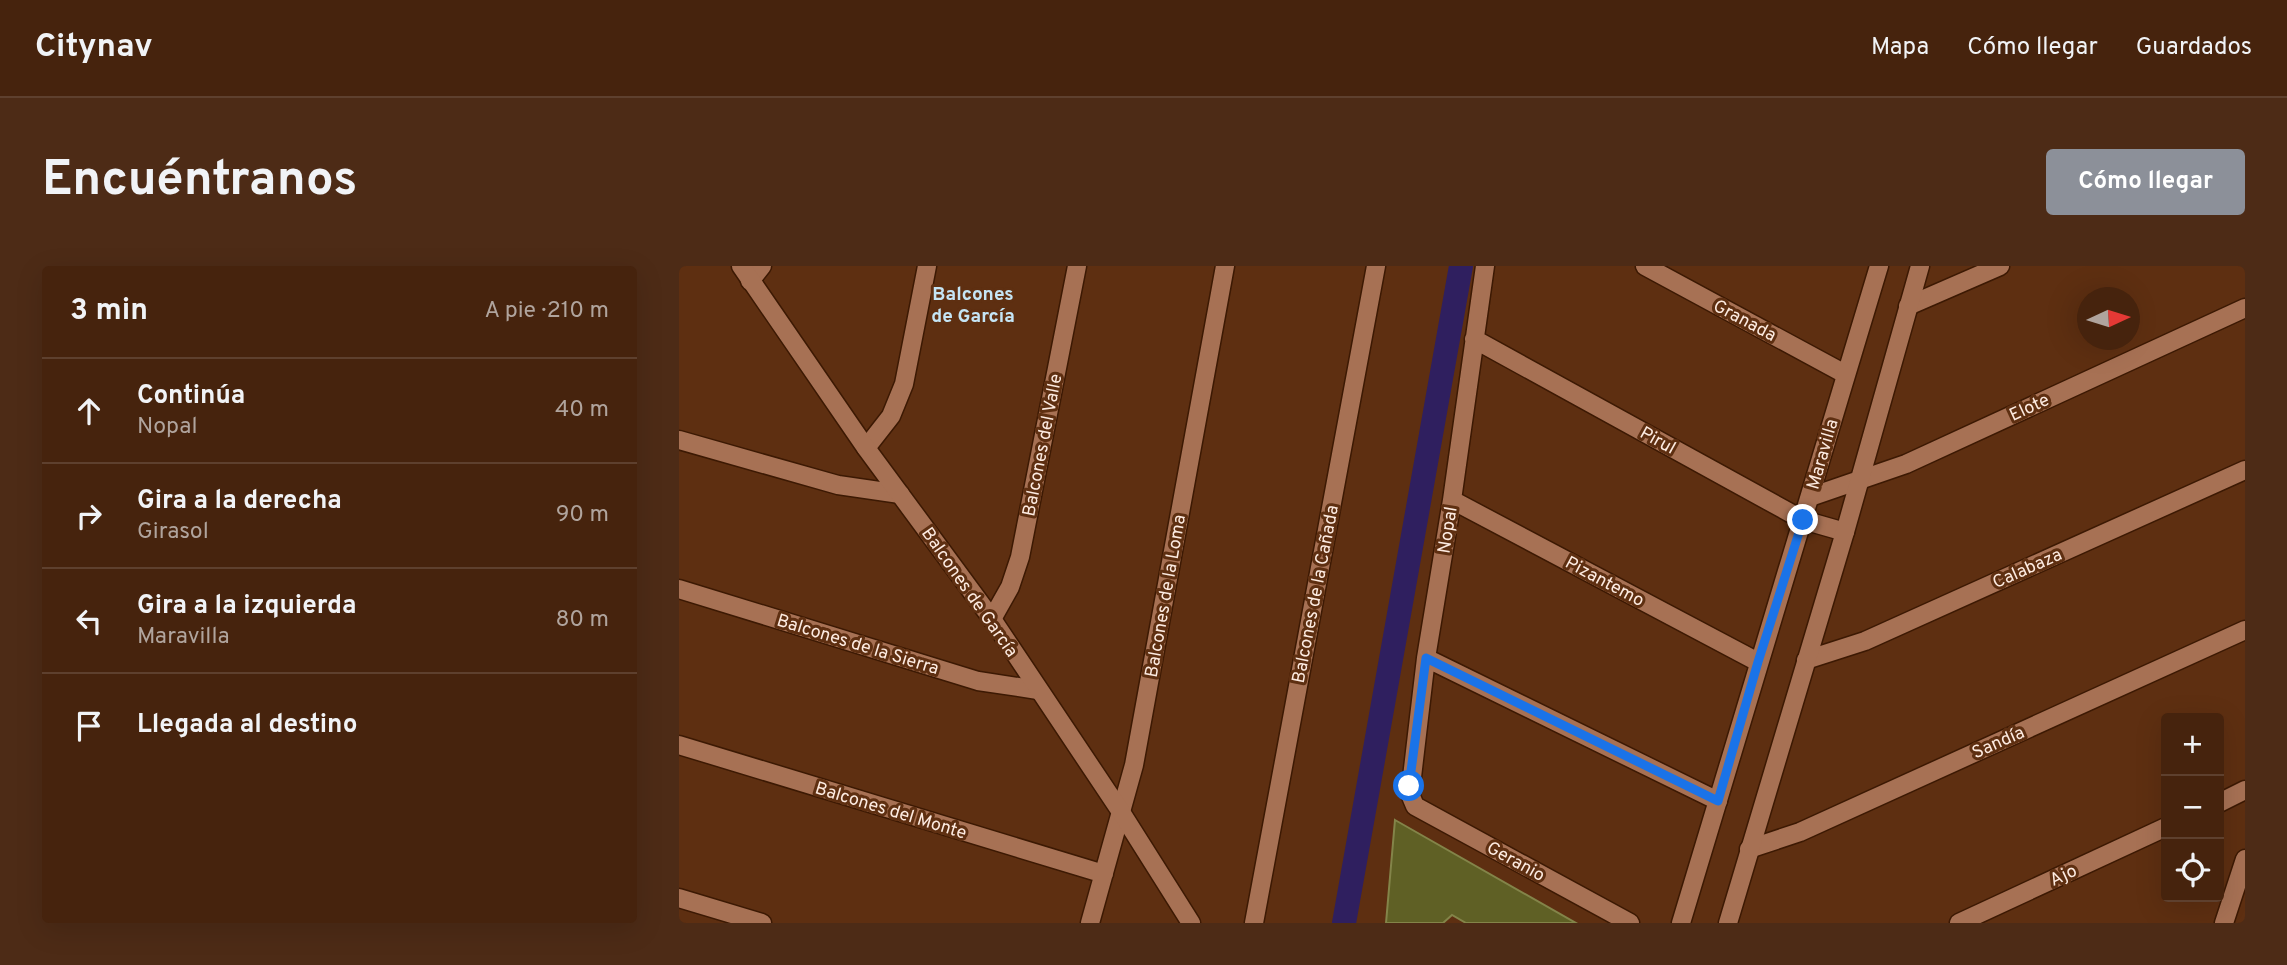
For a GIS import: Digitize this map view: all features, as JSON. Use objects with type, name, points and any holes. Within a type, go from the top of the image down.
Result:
[{"type":"street","points":[[745,273],[762,266]]},
{"type":"street","points":[[866,448],[891,416],[904,384],[927,266]]},
{"type":"street","name":"Balcones del Valle","points":[[992,619],[1010,587],[1020,557],[1077,266]]},
{"type":"street","name":"Balcones de la Loma","points":[[1090,923],[1134,765],[1226,266]]},
{"type":"street","name":"Balcones de la Cañada","points":[[1254,923],[1376,266]]},
{"type":"street","name":"Nopal","points":[[1410,794],[1426,658],[1452,500],[1485,266]]},
{"type":"street","name":"Granada","points":[[1645,266],[1845,374]]},
{"type":"street","name":"Maravilla","points":[[1681,923],[1879,266]]},
{"type":"street","points":[[1728,923],[1845,532],[1920,266]]},
{"type":"street","points":[[1908,306],[2000,266]]},
{"type":"street","name":"Balcones de García","points":[[745,273],[866,448],[992,619],[1121,812],[1191,923]]},
{"type":"street","name":"Elote","points":[[1809,497],[1906,464],[2245,308]]},
{"type":"street","name":"Pirul","points":[[1474,339],[1803,520],[1845,532]]},
{"type":"street","points":[[679,440],[838,485],[900,494]]},
{"type":"street","name":"Calabaza","points":[[1806,660],[1865,641],[2245,470]]},
{"type":"street","name":"Pizantemo","points":[[1452,500],[1758,662]]},
{"type":"street","name":"Balcones de la Sierra","points":[[679,589],[978,681],[1038,690]]},
{"type":"street","name":"Sandía","points":[[1749,849],[1800,832],[2245,630]]},
{"type":"street","points":[[1426,658],[1718,801]]},
{"type":"street","name":"Balcones del Monte","points":[[679,745],[1104,874]]},
{"type":"street","points":[[2224,800],[2245,790]]},
{"type":"street","name":"Geranio","points":[[1410,794],[1415,806],[1630,923]]},
{"type":"street","name":"Ajo","points":[[1959,923],[2161,829]]},
{"type":"street","points":[[2224,923],[2245,859]]},
{"type":"street","points":[[679,898],[762,923]]},
{"type":"building","points":[[1395,820],[1576,923],[1466,923],[1452,915],[1443,923],[1386,923]]},
{"type":"waterway","points":[[1344,923],[1461,266]]},
{"type":"district","name":"Balcones de García","points":[[973,304]]},
{"type":"route","points":[[1409,786],[1426,658],[1718,801],[1803,520]]}]
